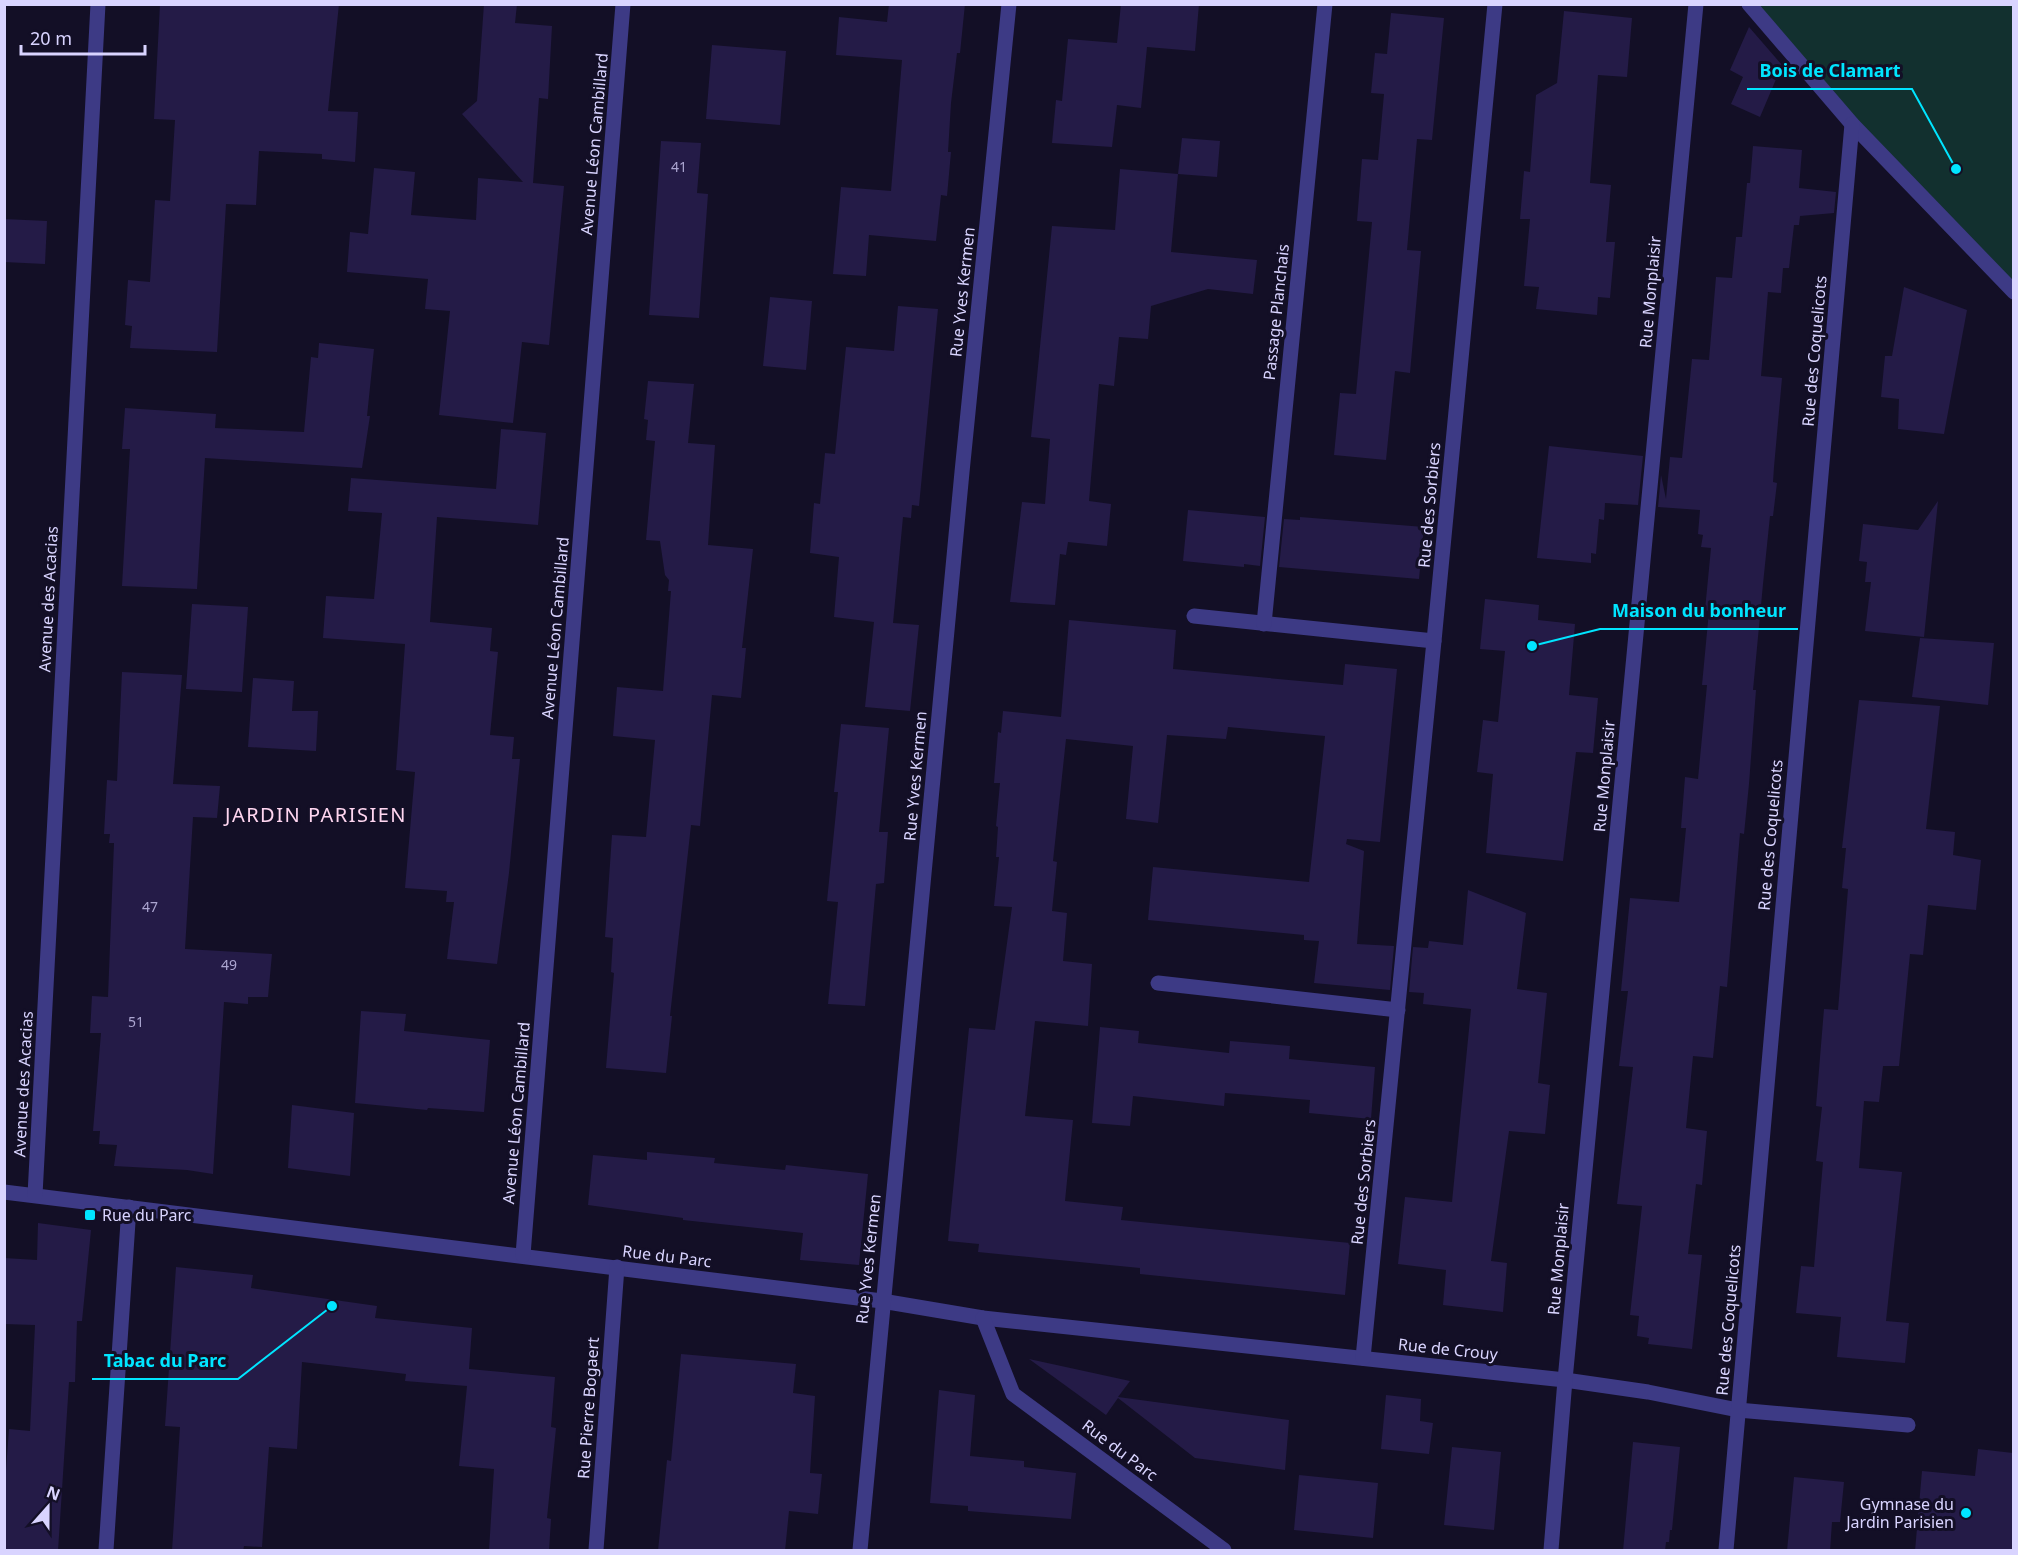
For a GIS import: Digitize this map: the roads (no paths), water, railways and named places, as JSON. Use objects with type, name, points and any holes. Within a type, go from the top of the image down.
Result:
[{"type":"street","name":"Avenue des Acacias","points":[[35,1196],[98,4]]},
{"type":"street","name":"Avenue Léon Cambillard","points":[[523,1255],[623,4]]},
{"type":"street","name":"Rue Yves Kermen","points":[[860,1551],[882,1301],[1009,4]]},
{"type":"street","name":"Passage Planchais","points":[[1264,624],[1325,4]]},
{"type":"street","name":"Rue des Sorbiers","points":[[1363,1358],[1495,4]]},
{"type":"street","name":"Rue Monplaisir","points":[[1551,1551],[1564,1380],[1696,4]]},
{"type":"street","points":[[1749,4],[1852,124],[2013,292]]},
{"type":"street","name":"Rue des Coquelicots","points":[[1726,1551],[1852,124]]},
{"type":"street","points":[[1194,616],[1434,640]]},
{"type":"street","points":[[1158,982],[1398,1010]]},
{"type":"street","name":"Rue du Parc","points":[[4,1192],[882,1301],[983,1318],[1013,1394],[1224,1551]]},
{"type":"street","points":[[106,1551],[129,1207]]},
{"type":"street","name":"Rue Pierre Bogaert","points":[[596,1551],[617,1268]]},
{"type":"street","name":"Rue de Crouy","points":[[983,1318],[1564,1380],[1648,1392],[1738,1410],[1908,1425]]},
{"type":"place","name":"Bois de Clamart","points":[[1956,169]]},
{"type":"place","name":"Maison du bonheur","points":[[1532,646]]},
{"type":"place","name":"Rue du Parc","points":[[90,1215]]},
{"type":"place","name":"Tabac du Parc","points":[[332,1306]]},
{"type":"place","name":"Gymnase du Jardin Parisien","points":[[1966,1513]]},
{"type":"district","name":"JARDIN PARISIEN","points":[[316,815]]}]
